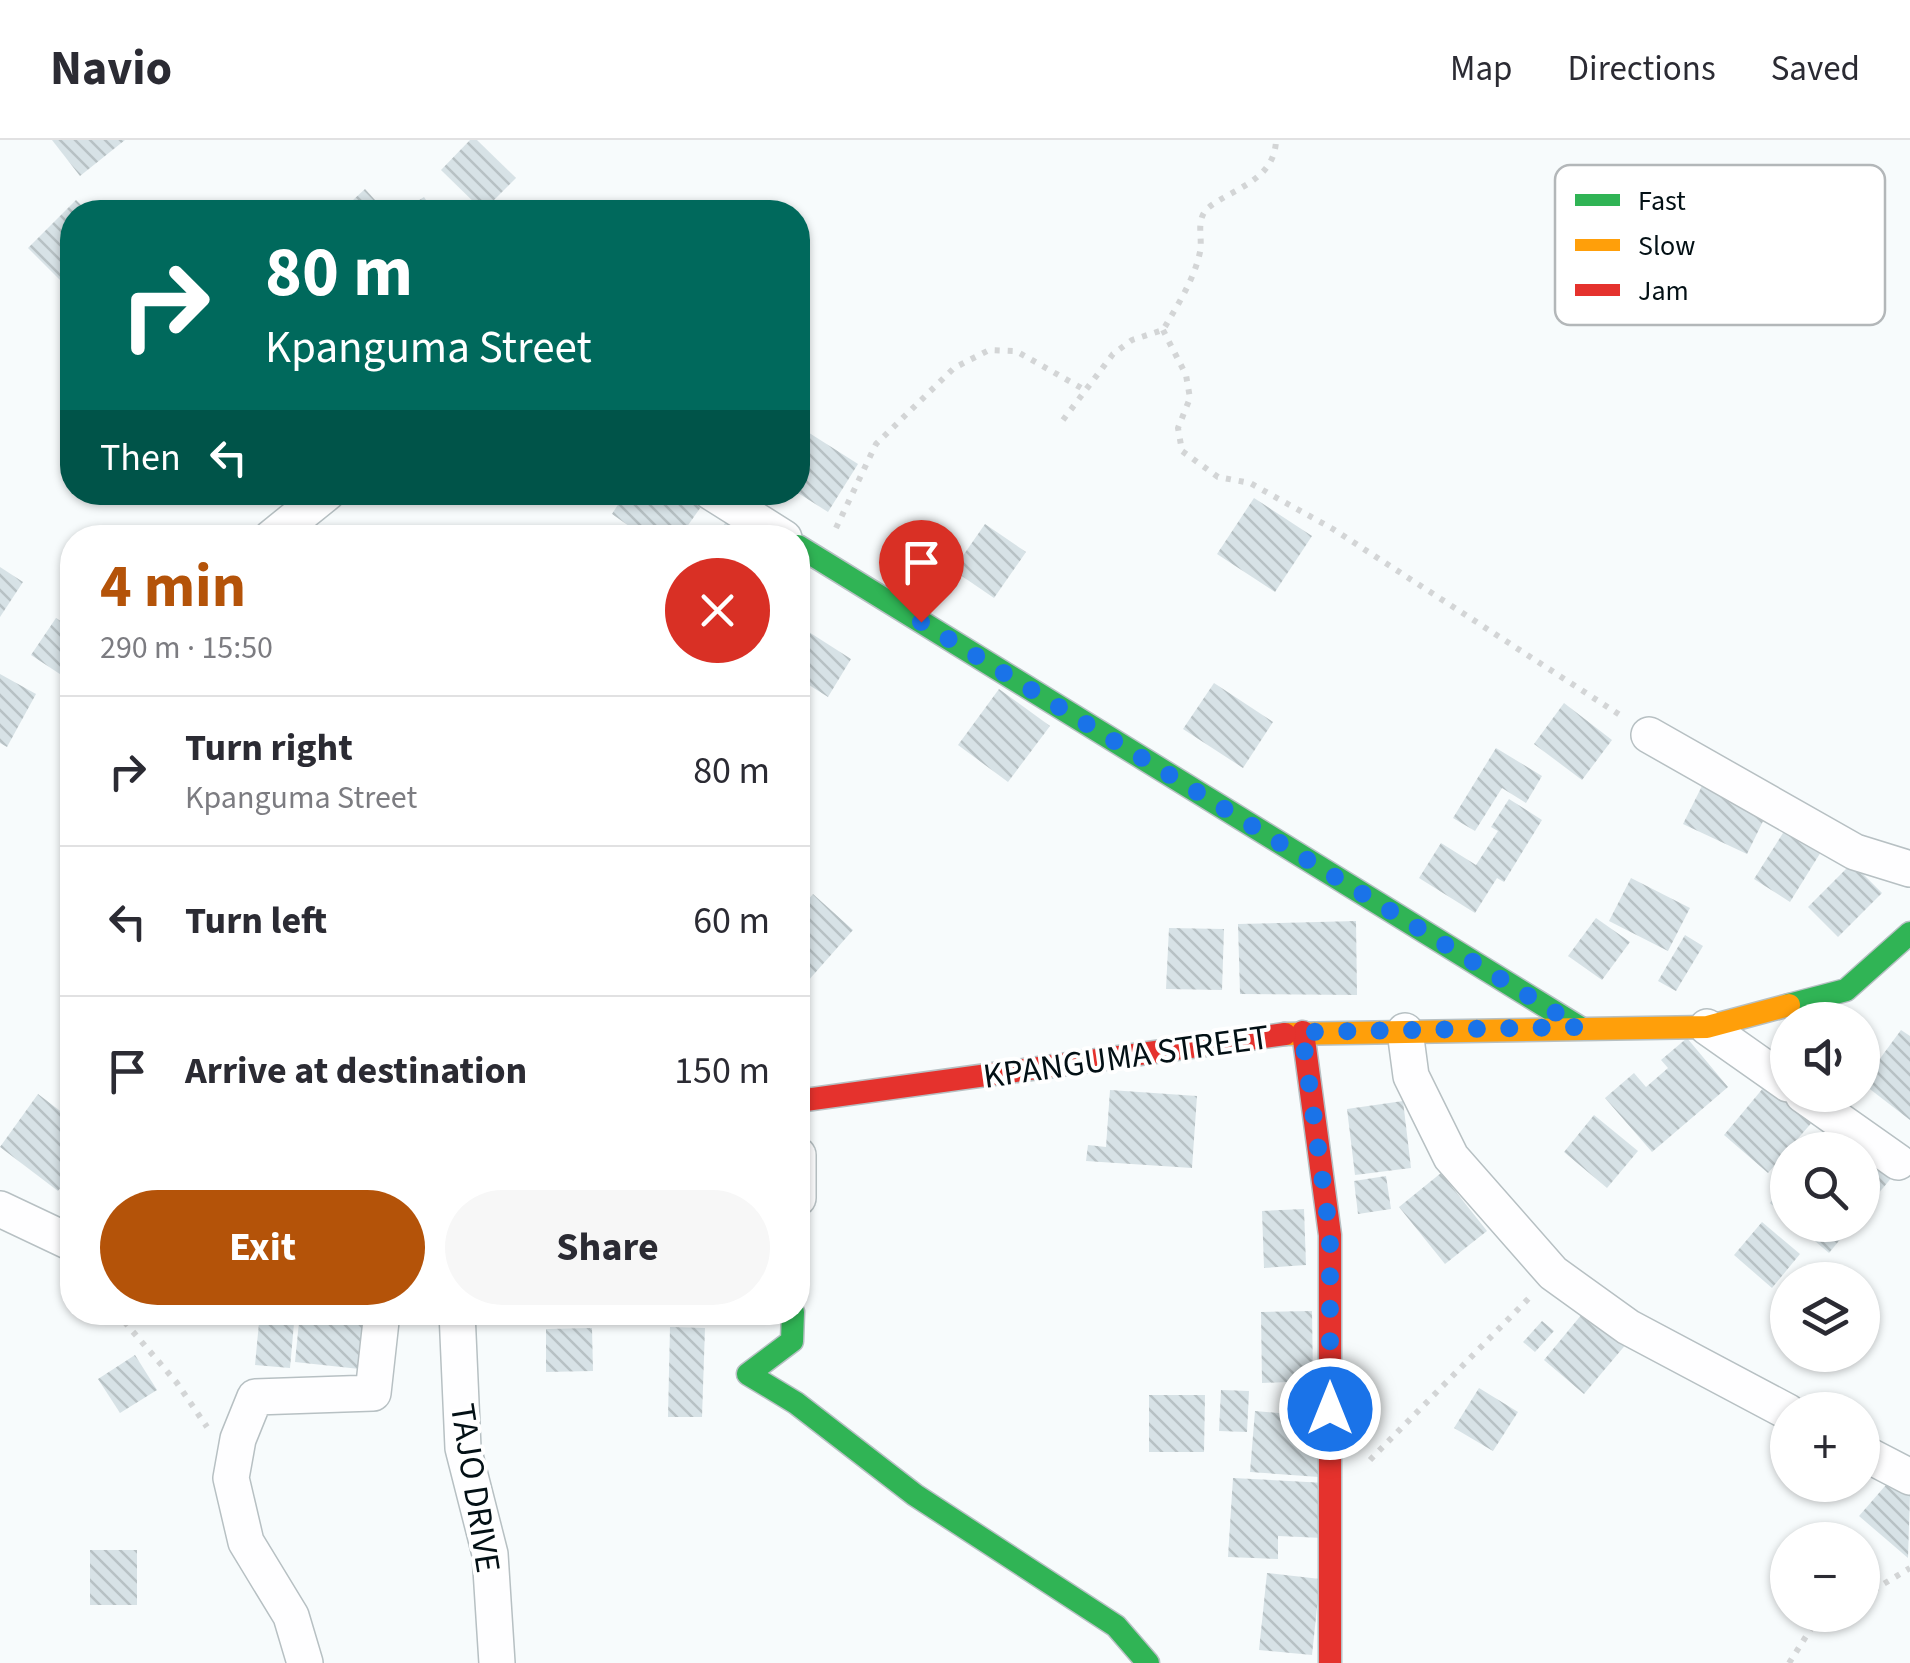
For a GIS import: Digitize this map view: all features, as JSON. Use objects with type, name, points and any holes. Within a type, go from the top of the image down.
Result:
[{"type":"street","points":[[287,525],[312,505]]},
{"type":"street","points":[[731,505],[763,525]]},
{"type":"street","points":[[810,554],[1579,1027]]},
{"type":"street","points":[[1649,734],[1855,852],[1910,869]]},
{"type":"street","name":"KPANGUMA STREET","points":[[810,1100],[1302,1032],[1707,1027],[1846,990],[1910,933]]},
{"type":"street","points":[[1707,1027],[1770,1071]]},
{"type":"street","points":[[1405,1030],[1411,1076],[1451,1157],[1552,1273],[1628,1327],[1770,1402]]},
{"type":"street","points":[[1302,1032],[1330,1234],[1330,1663]]},
{"type":"street","points":[[1827,1112],[1898,1162]]},
{"type":"street","points":[[0,1210],[60,1238]]},
{"type":"street","points":[[300,1658],[291,1616],[246,1542],[231,1478],[238,1440],[255,1396],[374,1393],[381,1325]]},
{"type":"street","name":"TAJO DRIVE","points":[[458,1325],[463,1448],[490,1554],[497,1663]]},
{"type":"street","points":[[793,1325],[792,1342],[748,1374],[796,1403],[915,1495],[1116,1626],[1148,1663]]},
{"type":"street","points":[[1880,1461],[1910,1477]]},
{"type":"path","points":[[1063,420],[1113,354],[1132,340],[1164,330],[1184,294],[1200,252],[1200,218],[1208,208],[1250,185],[1276,152],[1276,140]]},
{"type":"path","points":[[1164,330],[1186,374],[1190,398],[1178,428],[1182,451],[1218,477],[1250,482],[1333,529],[1649,734]]},
{"type":"path","points":[[820,560],[876,444],[954,368],[989,350],[1016,351],[1084,390]]},
{"type":"path","points":[[1331,1478],[1356,1476],[1552,1273]]},
{"type":"path","points":[[127,1325],[177,1382],[207,1427],[231,1478]]},
{"type":"path","points":[[1880,1587],[1910,1568]]},
{"type":"path","points":[[1789,1663],[1809,1632]]},
{"type":"building","points":[[52,140],[125,140],[80,176]]},
{"type":"building","points":[[470,140],[477,140],[516,178],[494,200],[472,200],[441,170]]},
{"type":"building","points":[[365,189],[375,200],[353,200]]},
{"type":"building","points":[[60,216],[60,280],[28,248]]},
{"type":"building","points":[[810,433],[858,464],[828,512],[810,501]]},
{"type":"building","points":[[1254,498],[1312,536],[1275,592],[1217,554]]},
{"type":"building","points":[[618,505],[702,505],[688,525],[628,525],[612,514]]},
{"type":"building","points":[[731,515],[744,525],[724,525]]},
{"type":"building","points":[[985,524],[1026,552],[994,598],[953,570]]},
{"type":"building","points":[[0,567],[23,582],[0,617]]},
{"type":"building","points":[[56,618],[60,621],[60,674],[31,655]]},
{"type":"building","points":[[810,633],[851,659],[828,697],[810,686]]},
{"type":"building","points":[[0,674],[36,694],[7,747],[0,743]]},
{"type":"building","points":[[1214,683],[1273,722],[1243,768],[1183,729]]},
{"type":"building","points":[[999,689],[1050,726],[1008,782],[958,745]]},
{"type":"building","points":[[1564,703],[1612,740],[1582,780],[1534,744]]},
{"type":"building","points":[[1496,748],[1542,776],[1526,803],[1502,788],[1475,831],[1453,818]]},
{"type":"building","points":[[1705,780],[1768,811],[1747,854],[1683,824]]},
{"type":"building","points":[[1509,799],[1542,820],[1504,882],[1497,878],[1475,913],[1419,878],[1441,843],[1476,865],[1498,831],[1491,827]]},
{"type":"building","points":[[1788,825],[1824,847],[1790,902],[1754,879]]},
{"type":"building","points":[[1852,863],[1882,893],[1838,937],[1808,907]]},
{"type":"building","points":[[1631,878],[1690,908],[1668,951],[1609,921]]},
{"type":"building","points":[[813,894],[853,930],[810,979]]},
{"type":"building","points":[[1596,918],[1630,942],[1602,980],[1568,956]]},
{"type":"building","points":[[1356,921],[1357,995],[1240,994],[1238,924]]},
{"type":"building","points":[[1169,928],[1224,929],[1222,990],[1166,989]]},
{"type":"building","points":[[1685,935],[1703,946],[1676,991],[1658,981]]},
{"type":"building","points":[[1901,1030],[1910,1036],[1910,1120],[1880,1097],[1880,1059]]},
{"type":"building","points":[[1687,1038],[1728,1087],[1652,1152],[1605,1098],[1634,1073],[1646,1087],[1668,1068],[1661,1060]]},
{"type":"building","points":[[1769,1081],[1770,1112],[1805,1112],[1814,1120],[1804,1132],[1770,1132],[1768,1173],[1724,1135]]},
{"type":"building","points":[[1110,1090],[1197,1096],[1192,1168],[1086,1161],[1088,1145],[1106,1147]]},
{"type":"building","points":[[38,1094],[60,1111],[60,1188],[58,1191],[0,1147]]},
{"type":"building","points":[[1403,1101],[1411,1168],[1355,1175],[1347,1109]]},
{"type":"building","points":[[1594,1115],[1638,1151],[1607,1188],[1564,1152]]},
{"type":"building","points":[[1880,1166],[1893,1176],[1880,1192]]},
{"type":"building","points":[[1441,1173],[1487,1231],[1445,1264],[1399,1207]]},
{"type":"building","points":[[1386,1176],[1391,1209],[1358,1214],[1354,1181]]},
{"type":"building","points":[[1304,1209],[1306,1265],[1264,1268],[1262,1211]]},
{"type":"building","points":[[1762,1222],[1770,1229],[1770,1242],[1786,1242],[1800,1254],[1793,1262],[1770,1262],[1770,1286],[1734,1255]]},
{"type":"building","points":[[1816,1242],[1838,1242],[1829,1253]]},
{"type":"building","points":[[1592,1302],[1633,1336],[1584,1394],[1544,1360]]},
{"type":"building","points":[[1312,1311],[1313,1381],[1262,1383],[1261,1312]]},
{"type":"building","points":[[1542,1321],[1554,1331],[1535,1352],[1523,1342]]},
{"type":"building","points":[[259,1325],[294,1325],[290,1368],[255,1365]]},
{"type":"building","points":[[299,1325],[374,1325],[369,1370],[295,1362]]},
{"type":"building","points":[[670,1327],[705,1328],[702,1417],[668,1417]]},
{"type":"building","points":[[592,1328],[593,1371],[546,1372],[546,1329]]},
{"type":"building","points":[[135,1355],[157,1390],[120,1413],[98,1379]]},
{"type":"building","points":[[1479,1388],[1518,1412],[1493,1451],[1454,1428]]},
{"type":"building","points":[[1221,1390],[1249,1391],[1247,1432],[1219,1431]]},
{"type":"building","points":[[1149,1395],[1205,1395],[1204,1452],[1149,1452]]},
{"type":"building","points":[[1255,1411],[1325,1417],[1319,1477],[1250,1472]]},
{"type":"building","points":[[1233,1478],[1326,1483],[1323,1538],[1278,1536],[1278,1559],[1228,1557]]},
{"type":"building","points":[[1892,1478],[1910,1493],[1908,1558],[1880,1534],[1880,1522],[1866,1522],[1859,1516],[1871,1502],[1880,1502],[1880,1492]]},
{"type":"building","points":[[90,1550],[137,1550],[137,1605],[90,1605]]},
{"type":"building","points":[[1267,1573],[1320,1579],[1312,1655],[1259,1650]]},
{"type":"traffic: fast","points":[[810,553],[1579,1027]]},
{"type":"traffic: fast","points":[[1800,1002],[1846,990],[1910,933]]},
{"type":"traffic: fast","points":[[793,1325],[792,1341],[748,1374],[796,1403],[915,1495],[1116,1626],[1148,1663]]},
{"type":"traffic: slow","points":[[1285,1034],[1707,1027],[1770,1010]]},
{"type":"traffic: jam","points":[[1303,1032],[1330,1235],[1330,1663]]},
{"type":"traffic: jam","points":[[810,1099],[1285,1034]]},
{"type":"route","points":[[921,622],[1579,1027],[1302,1032],[1330,1234],[1330,1409]]}]
